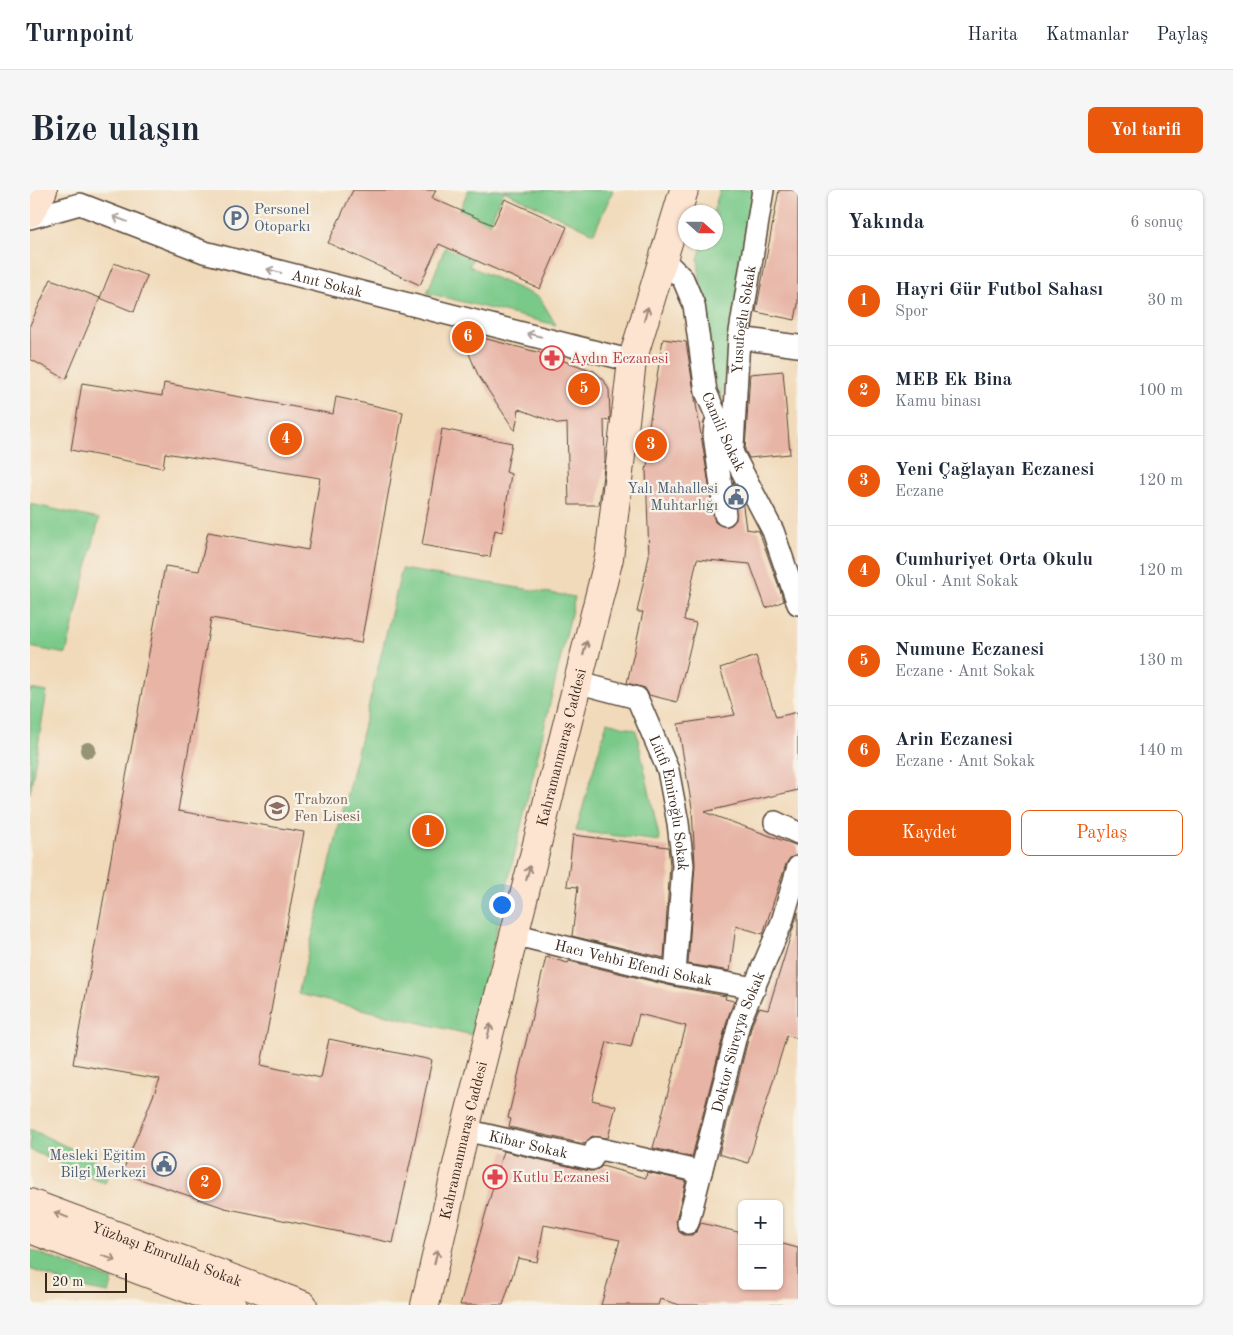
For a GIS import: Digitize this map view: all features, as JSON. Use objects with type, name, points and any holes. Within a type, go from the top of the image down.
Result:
[{"type":"street","points":[[30,213],[43,190]]},
{"type":"street","name":"Kahramanmaraş Caddesi","points":[[425,1305],[513,934],[609,558],[632,361],[684,190]]},
{"type":"street","name":"Yusufoğlu Sokak","points":[[732,452],[738,338],[763,190]]},
{"type":"street","name":"Anıt Sokak","points":[[30,218],[80,204],[204,252],[632,361]]},
{"type":"street","name":"Camili Sokak","points":[[662,258],[683,279],[694,305],[706,392],[732,452],[773,532],[794,582],[798,604]]},
{"type":"street","points":[[738,338],[798,346]]},
{"type":"street","points":[[716,415],[714,435],[725,515]]},
{"type":"street","name":"Lütfi Emiroğlu Sokak","points":[[576,682],[637,698],[668,770],[684,865],[675,974]]},
{"type":"street","points":[[775,822],[798,833]]},
{"type":"street","name":"Doktor Süreyya Sokak","points":[[688,1223],[740,1020],[782,922],[798,867]]},
{"type":"street","name":"Hacı Vehbi Efendi Sokak","points":[[513,934],[675,974],[755,988]]},
{"type":"street","name":"Kibar Sokak","points":[[465,1130],[592,1159],[596,1148],[700,1172]]},
{"type":"street","name":"Yüzbaşı Emrullah Sokak","points":[[30,1203],[303,1305]]},
{"type":"street","name":"Yüzbaşı Emrullah Sokak","points":[[30,1229],[232,1305]]},
{"type":"green space","points":[[468,190],[613,190],[594,233],[504,191],[469,266],[540,298],[556,325],[427,293]]},
{"type":"green space","points":[[720,190],[754,190],[721,400],[708,364],[698,259],[701,250],[723,250],[723,205],[715,205]]},
{"type":"green space","points":[[30,504],[99,519],[66,654],[30,647]]},
{"type":"green space","points":[[402,569],[575,597],[472,1035],[298,994]]},
{"type":"green space","points":[[30,689],[47,692],[30,793]]},
{"type":"green space","points":[[607,722],[636,730],[660,841],[576,831]]},
{"type":"green space","points":[[30,1129],[112,1168],[105,1183],[30,1150]]},
{"type":"green space","points":[[30,1250],[113,1280],[109,1293],[77,1287],[30,1269]]},
{"type":"building","points":[[353,190],[436,190],[432,198],[493,225],[505,199],[567,227],[540,289],[439,244],[420,285],[328,243]]},
{"type":"building","points":[[779,190],[798,190],[798,304],[795,320],[756,312]]},
{"type":"building","points":[[114,263],[147,276],[134,312],[100,298]]},
{"type":"building","points":[[51,279],[100,298],[66,379],[30,359],[30,325]]},
{"type":"building","points":[[460,332],[537,352],[594,371],[604,380],[609,390],[610,416],[609,421],[604,420],[605,460],[599,505],[569,505],[567,423],[559,424],[519,409],[515,431],[478,375]]},
{"type":"building","points":[[663,339],[686,342],[715,522],[726,527],[736,520],[733,481],[742,499],[746,529],[759,531],[784,601],[766,608],[750,564],[697,559],[684,620],[696,623],[677,702],[649,695],[645,688],[627,683],[643,612],[637,612],[649,556],[646,470],[654,433],[648,432]]},
{"type":"building","points":[[783,371],[790,454],[749,458],[745,450],[750,374]]},
{"type":"building","points":[[82,383],[162,396],[164,383],[333,414],[336,397],[403,412],[361,643],[211,618],[178,811],[304,832],[261,1065],[321,1078],[329,1039],[432,1060],[393,1243],[225,1208],[122,1173],[160,1079],[73,1064],[165,566],[199,571],[208,532],[308,550],[320,478],[165,453],[163,468],[71,450]]},
{"type":"building","points":[[442,429],[512,443],[506,472],[511,474],[502,532],[495,530],[490,557],[422,545]]},
{"type":"building","points":[[756,656],[776,717],[798,712],[798,790],[704,812],[798,846],[798,855],[790,858],[786,864],[763,934],[736,926],[730,971],[688,964],[695,864],[692,808],[678,724],[735,715],[720,668]]},
{"type":"building","points":[[573,835],[668,847],[670,865],[664,958],[572,936],[578,887],[567,886]]},
{"type":"building","points":[[798,912],[798,1039],[787,1035],[748,1163],[719,1154],[752,1024],[759,1008],[768,1010]]},
{"type":"building","points":[[546,957],[672,986],[726,996],[725,999],[734,1001],[728,1017],[692,1157],[653,1148],[686,1026],[639,1014],[631,1047],[607,1042],[592,1100],[616,1106],[608,1138],[592,1136],[584,1144],[509,1127],[511,1119],[508,1118]]},
{"type":"building","points":[[503,1151],[589,1171],[596,1171],[602,1166],[646,1178],[647,1172],[686,1181],[676,1220],[679,1232],[684,1235],[692,1235],[697,1231],[701,1223],[738,1232],[738,1290],[783,1290],[783,1244],[798,1248],[798,1305],[680,1305],[660,1299],[658,1305],[601,1305],[620,1240],[544,1225],[537,1262],[518,1258],[503,1305],[460,1305]]},
{"type":"place","name":"Personel Otoparkı","points":[[236,218]]},
{"type":"place","name":"Arin Eczanesi","points":[[468,337]]},
{"type":"place","name":"Aydın Eczanesi","points":[[552,358]]},
{"type":"place","name":"Numune Eczanesi","points":[[584,389]]},
{"type":"place","name":"Cumhuriyet Orta Okulu","points":[[286,439]]},
{"type":"place","name":"Yeni Çağlayan Eczanesi","points":[[651,445]]},
{"type":"place","name":"Yalı Mahallesi Muhtarlığı","points":[[736,497]]},
{"type":"place","name":"Trabzon Fen Lisesi","points":[[277,808]]},
{"type":"place","name":"Hayri Gür Futbol Sahası","points":[[428,831]]},
{"type":"place","name":"Mesleki Eğitim Bilgi Merkezi","points":[[164,1164]]},
{"type":"place","name":"Kutlu Eczanesi","points":[[495,1177]]},
{"type":"place","name":"MEB Ek Bina","points":[[205,1183]]}]
